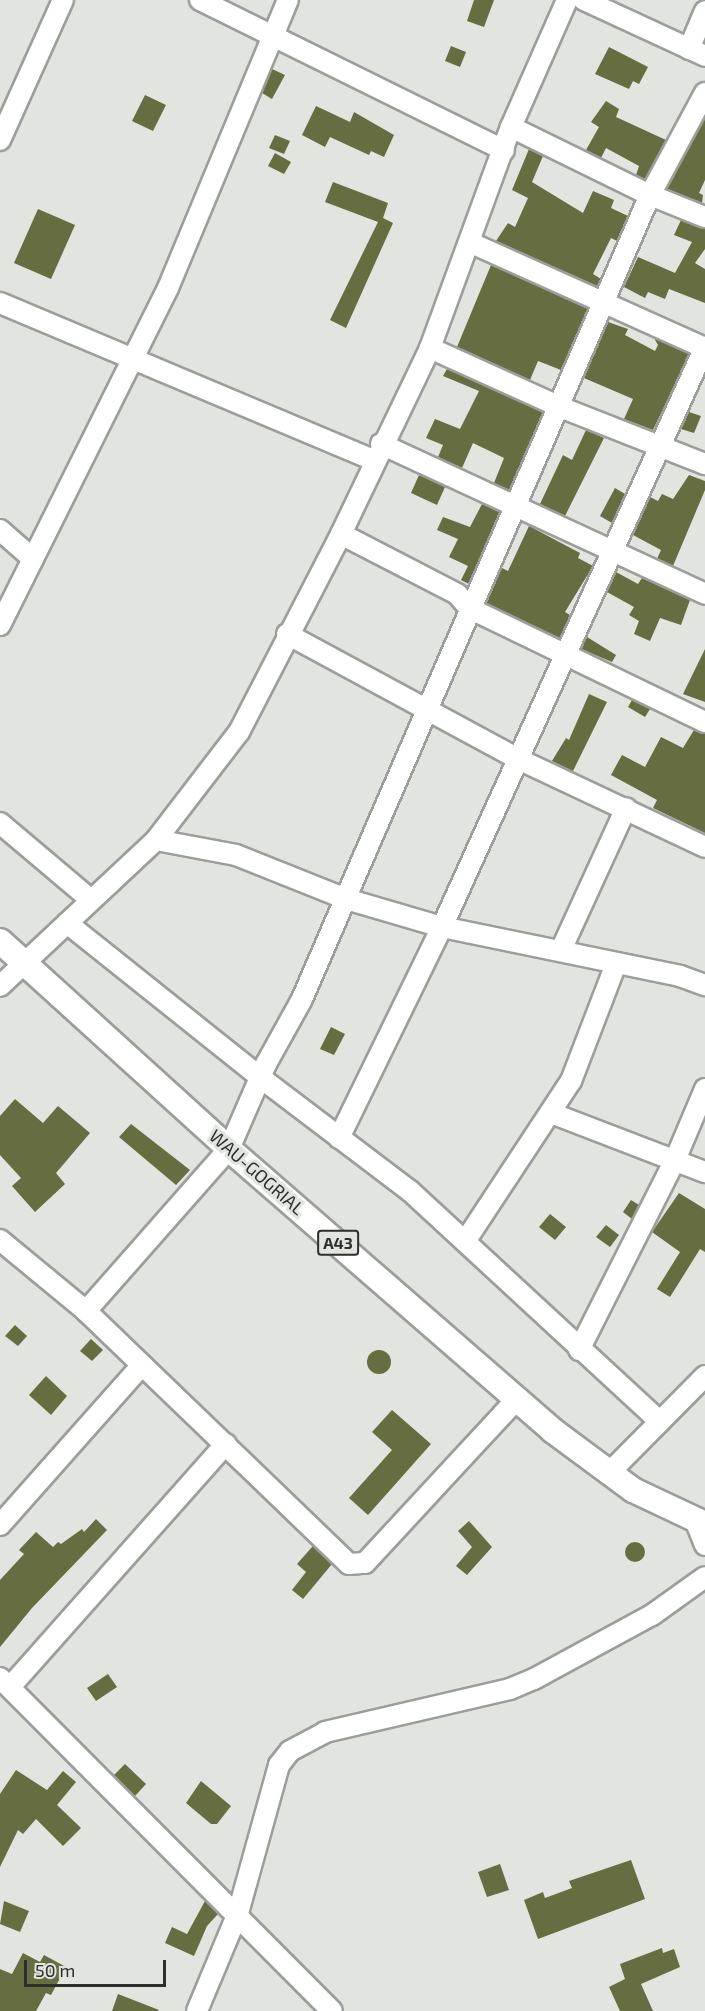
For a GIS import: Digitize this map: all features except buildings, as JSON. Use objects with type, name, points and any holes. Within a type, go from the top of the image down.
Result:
[{"type":"main road","name":"WAU-GOGRIAL","points":[[0,941],[229,1149],[517,1399],[608,1474],[700,1522]]},
{"type":"street","points":[[0,140],[63,0]]},
{"type":"street","points":[[200,0],[504,150]]},
{"type":"street","points":[[0,625],[168,288],[288,0]]},
{"type":"street","points":[[0,986],[90,899],[156,840],[239,732],[287,634],[341,534],[430,348],[511,127],[567,0]]},
{"type":"street","points":[[584,0],[697,53],[705,11]]},
{"type":"street","points":[[86,1311],[229,1149],[261,1078],[302,999],[429,709],[513,504],[560,407],[650,195],[705,93]]},
{"type":"street","points":[[511,127],[650,195],[705,218]]},
{"type":"street","points":[[339,1138],[442,927],[516,758],[705,348],[470,242]]},
{"type":"street","points":[[0,303],[513,504],[705,594]]},
{"type":"street","points":[[430,348],[560,407],[705,464]]},
{"type":"street","points":[[0,530],[33,559]]},
{"type":"street","points":[[341,534],[457,594],[469,608],[566,652],[705,722]]},
{"type":"street","points":[[287,634],[516,758],[705,847]]},
{"type":"street","points":[[561,950],[626,808]]},
{"type":"street","points":[[0,823],[90,899]]},
{"type":"street","points":[[156,840],[236,855],[346,899],[442,927],[561,950],[705,985]]},
{"type":"street","points":[[67,923],[466,1240],[579,1350],[660,1422]]},
{"type":"street","points":[[466,1240],[571,1081],[616,964]]},
{"type":"street","points":[[579,1350],[675,1160],[705,1089]]},
{"type":"street","points":[[551,1113],[705,1172]]},
{"type":"street","points":[[0,1240],[86,1311],[349,1564],[357,1566],[365,1563],[517,1399]]},
{"type":"street","points":[[0,1525],[142,1365]]},
{"type":"street","points":[[608,1474],[705,1376]]},
{"type":"street","points":[[226,1444],[5,1682],[238,1913],[332,2011]]},
{"type":"street","points":[[700,1522],[705,1545]]},
{"type":"street","points":[[197,2011],[238,1913],[279,1766],[290,1751],[325,1732],[510,1689],[534,1680],[652,1615],[705,1577]]}]
